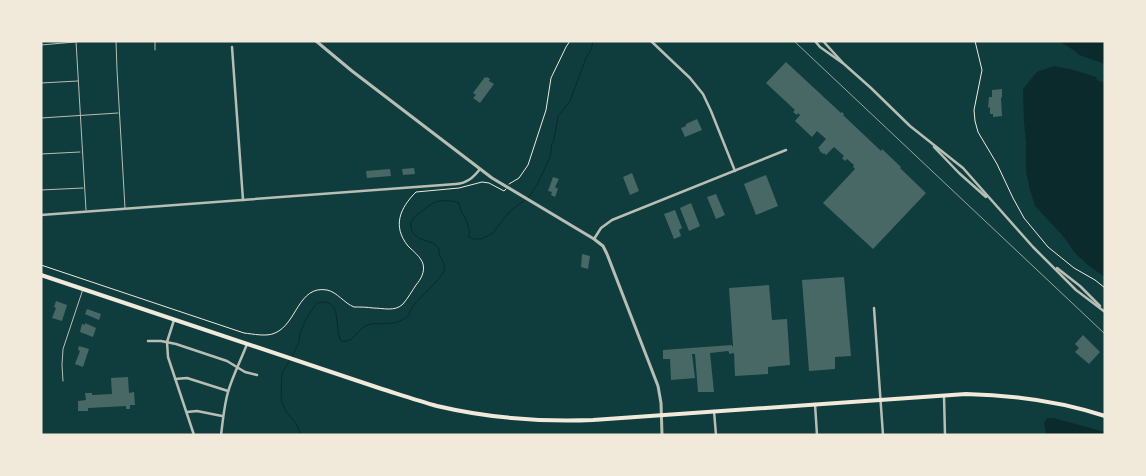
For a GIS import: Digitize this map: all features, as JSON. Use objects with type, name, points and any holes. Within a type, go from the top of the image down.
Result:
[{"type":"main road","points":[[41,275],[414,399],[438,406],[494,416],[565,421],[593,420],[966,394],[1018,396],[1052,401],[1105,416]]},
{"type":"street","points":[[316,41],[480,169],[603,246],[654,373],[660,393],[662,435]]},
{"type":"street","points":[[652,41],[690,78],[703,94],[735,171]]},
{"type":"street","points":[[815,41],[844,64]]},
{"type":"street","points":[[823,41],[844,64],[910,126],[963,168],[1033,247],[1076,290],[1105,312]]},
{"type":"street","points":[[232,47],[243,200]]},
{"type":"street","points":[[927,140],[959,173],[995,205]]},
{"type":"street","points":[[594,239],[601,228],[612,220],[786,150]]},
{"type":"street","points":[[41,215],[462,184],[472,178],[480,169]]},
{"type":"street","points":[[1050,263],[1080,286],[1105,312]]},
{"type":"street","points":[[874,308],[884,435]]},
{"type":"street","points":[[174,320],[167,342],[168,357],[194,435]]},
{"type":"street","points":[[148,341],[167,342],[227,361],[245,372],[257,375]]},
{"type":"street","points":[[221,435],[222,416],[228,391],[247,344]]},
{"type":"street","points":[[175,379],[187,378],[228,391]]},
{"type":"street","points":[[944,395],[945,435]]},
{"type":"street","points":[[815,404],[817,435]]},
{"type":"street","points":[[187,412],[197,411],[222,416]]},
{"type":"street","points":[[714,411],[716,435]]},
{"type":"lane","points":[[116,41],[125,209]]},
{"type":"lane","points":[[155,41],[155,50]]},
{"type":"lane","points":[[41,45],[76,42],[86,211]]},
{"type":"lane","points":[[41,83],[78,81]]},
{"type":"lane","points":[[41,118],[119,113]]},
{"type":"lane","points":[[41,154],[82,152]]},
{"type":"lane","points":[[41,190],[84,188]]},
{"type":"lane","points":[[62,381],[63,349],[83,289]]},
{"type":"path","points":[[508,185],[522,175],[528,165],[546,110],[552,78],[570,41]]},
{"type":"path","points":[[975,41],[982,70],[974,110],[974,121],[978,132],[997,164],[1024,218],[1048,247],[1074,268],[1105,288]]},
{"type":"path","points":[[489,183],[504,191],[506,189]]},
{"type":"path","points":[[41,265],[237,331],[275,334],[282,328],[308,294],[320,290],[331,292],[354,306],[393,309],[402,304],[422,276],[423,270],[421,260],[406,244],[399,229],[398,222],[400,216],[412,196]]},
{"type":"water","points":[[1059,41],[1105,41],[1105,64],[1079,55]]},
{"type":"water","points":[[1054,66],[1096,77],[1097,80],[1105,83],[1105,277],[1075,253],[1063,236],[1035,206],[1030,190],[1026,172],[1023,89],[1037,72]]},
{"type":"water","points":[[1047,418],[1105,432],[1105,435],[1046,435],[1044,423]]},
{"type":"building","points":[[786,62],[842,112],[881,151],[882,149],[926,193],[873,249],[823,203],[855,169],[854,165],[847,159],[845,161],[842,158],[844,156],[834,147],[826,155],[823,154],[818,148],[826,139],[817,131],[812,137],[795,121],[800,115],[793,112],[795,110],[766,83]]},
{"type":"building","points":[[485,77],[494,84],[480,103],[473,98],[476,95],[473,93]]},
{"type":"building","points":[[1002,89],[1002,116],[993,117],[993,114],[990,114],[990,107],[988,108],[989,97],[992,97],[992,90]]},
{"type":"building","points":[[697,119],[702,130],[685,137],[681,128]]},
{"type":"building","points":[[414,168],[415,174],[403,175],[402,169]]},
{"type":"building","points":[[390,169],[391,176],[367,178],[366,171]]},
{"type":"building","points":[[632,173],[639,191],[630,195],[623,177]]},
{"type":"building","points":[[766,175],[778,206],[756,215],[744,184]]},
{"type":"building","points":[[553,177],[559,179],[555,187],[558,189],[555,197],[551,195],[552,192],[548,191]]},
{"type":"building","points":[[716,194],[725,215],[716,219],[707,197]]},
{"type":"building","points":[[691,203],[700,226],[689,231],[680,208]]},
{"type":"building","points":[[675,210],[682,228],[679,230],[681,236],[674,239],[664,214]]},
{"type":"building","points":[[582,254],[590,256],[588,269],[581,267]]},
{"type":"building","points":[[844,277],[851,356],[835,357],[835,369],[809,371],[802,280]]},
{"type":"building","points":[[769,285],[772,320],[787,319],[790,365],[768,367],[768,374],[735,376],[734,353],[729,354],[728,351],[710,353],[714,392],[698,392],[695,354],[692,354],[695,378],[671,380],[670,359],[663,359],[663,350],[732,345],[732,347],[733,346],[729,288]]},
{"type":"building","points":[[56,301],[67,305],[62,321],[52,318],[56,308],[54,307]]},
{"type":"building","points":[[87,309],[101,314],[99,320],[85,314]]},
{"type":"building","points":[[85,323],[96,328],[93,337],[80,332],[82,324],[85,325]]},
{"type":"building","points":[[1083,335],[1100,352],[1089,364],[1075,352],[1079,348],[1075,344]]},
{"type":"building","points":[[79,346],[89,349],[83,367],[75,364],[80,351],[78,350]]},
{"type":"building","points":[[128,377],[129,393],[134,392],[135,405],[130,405],[130,409],[126,409],[126,406],[88,408],[88,411],[78,411],[78,401],[86,400],[85,393],[92,393],[92,395],[112,394],[111,378]]},
{"type":"waterway","points":[[301,435],[296,423],[287,413],[282,403],[282,373],[299,342],[300,333],[307,317],[317,303],[325,302],[331,304],[334,308],[341,341],[350,340],[367,325],[395,323],[407,317],[413,306],[444,271],[444,264],[439,249],[432,243],[419,238],[412,231],[411,224],[413,219],[434,203],[454,201],[459,203],[469,227],[469,237],[481,239],[492,234],[510,211],[529,197],[538,183],[550,157],[558,116],[570,101],[593,41]]},
{"type":"railway","points":[[794,41],[1105,334]]}]
